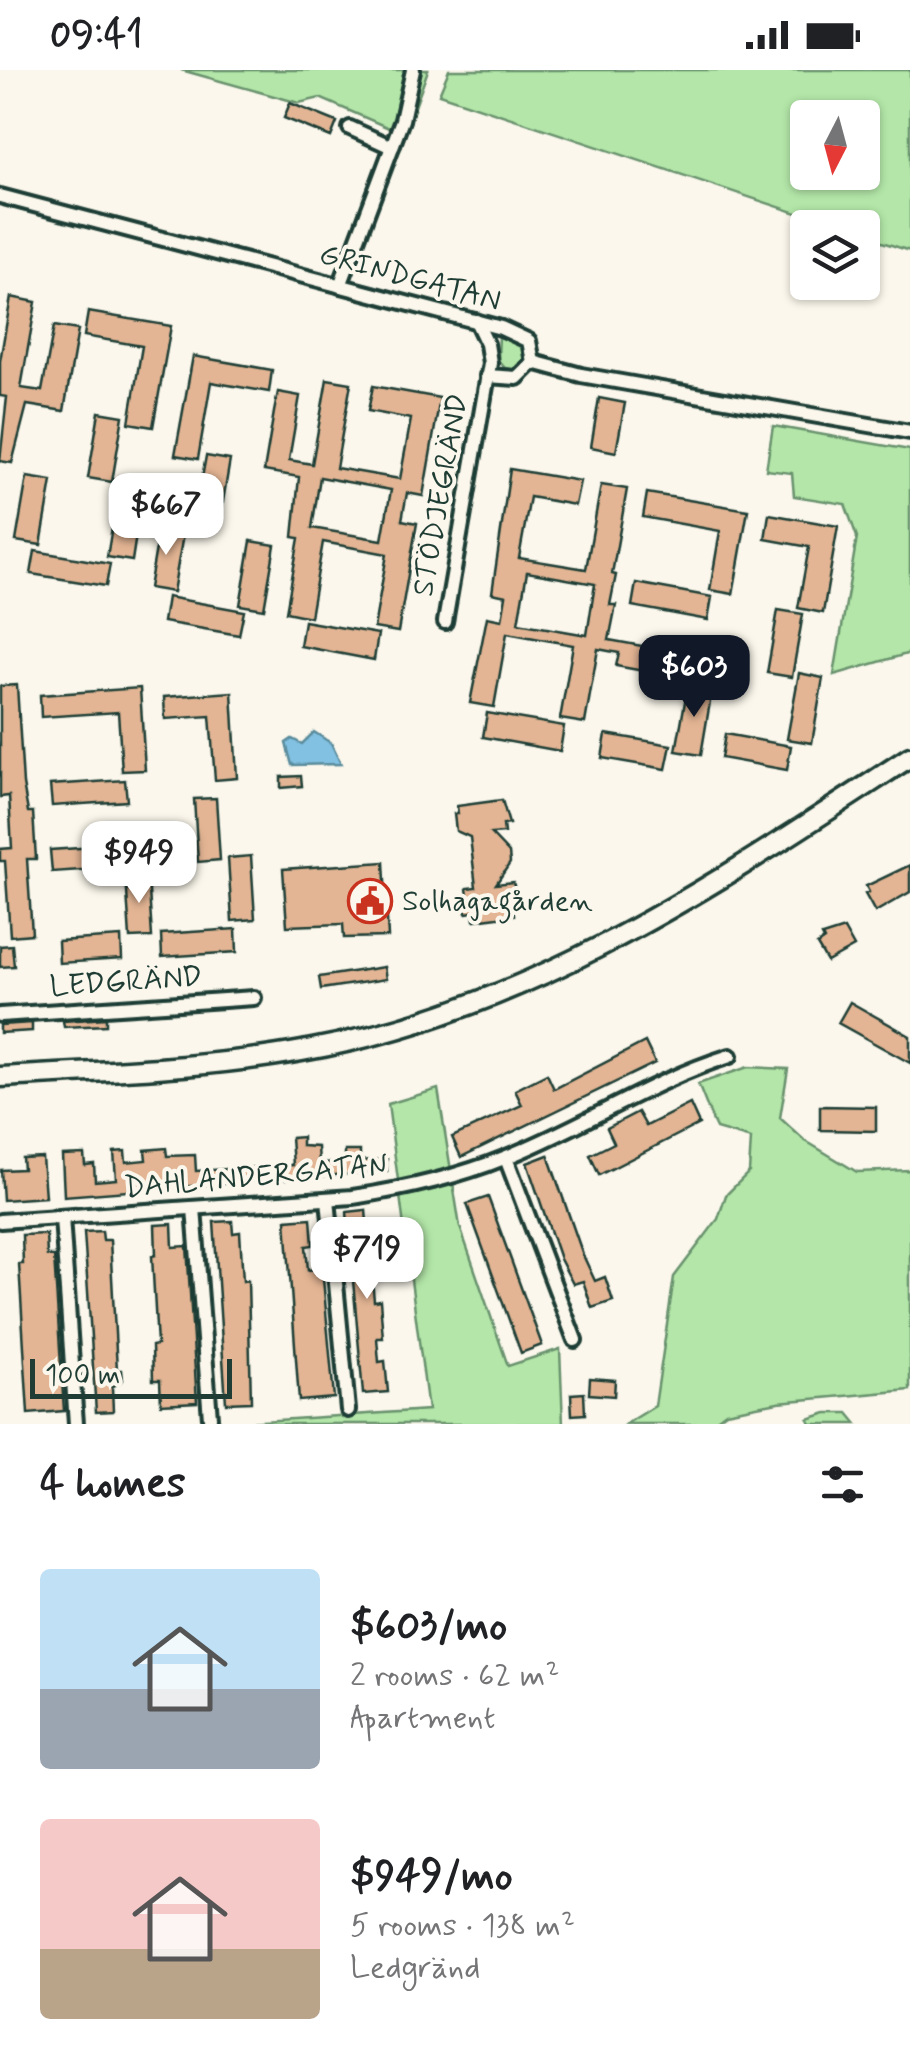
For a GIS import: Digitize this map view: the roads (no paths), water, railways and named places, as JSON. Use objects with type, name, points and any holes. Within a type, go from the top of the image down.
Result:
[{"type":"main road","points":[[0,1077],[245,1060],[369,1036],[448,1014],[540,979],[689,899],[910,758]]},
{"type":"street","points":[[340,286],[408,103],[413,70]]},
{"type":"street","points":[[350,128],[392,147]]},
{"type":"street","name":"GRINDGATAN","points":[[0,196],[476,321],[529,341],[533,362]]},
{"type":"street","name":"STÖDJEGRÄND","points":[[445,622],[488,376],[489,352],[476,321]]},
{"type":"street","points":[[533,362],[581,375],[910,432]]},
{"type":"street","name":"STÖDJEGRÄND","points":[[488,376],[517,378],[533,362]]},
{"type":"street","name":"LEDGRÄND","points":[[0,1016],[254,998]]},
{"type":"street","name":"DAHLANDERGATAN","points":[[0,1222],[328,1199],[400,1190],[506,1158],[665,1078],[730,1056]]},
{"type":"street","points":[[506,1158],[575,1340]]},
{"type":"street","points":[[328,1199],[348,1410]]},
{"type":"street","points":[[194,1208],[210,1418]]},
{"type":"street","points":[[62,1217],[76,1424]]},
{"type":"water","points":[[314,732],[331,743],[341,764],[292,765],[286,743],[292,739],[302,744]]},
{"type":"place","name":"Solhagagården","points":[[370,901]]}]
